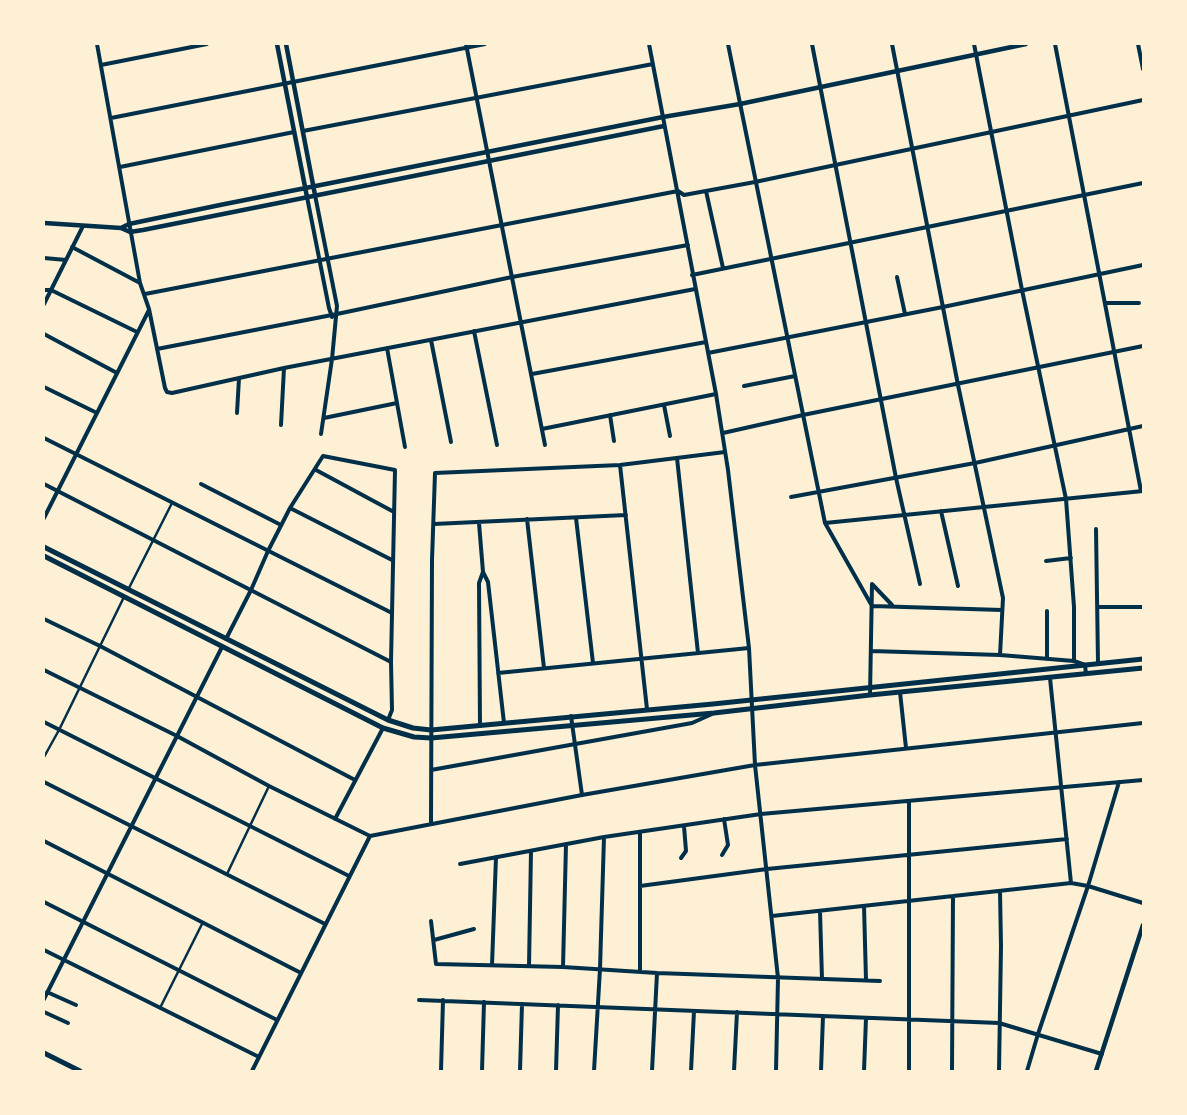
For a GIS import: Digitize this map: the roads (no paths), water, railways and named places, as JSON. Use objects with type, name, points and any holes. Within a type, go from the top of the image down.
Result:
[{"type":"main road","points":[[44,547],[388,720],[413,728],[431,730],[1143,659]]},
{"type":"main road","points":[[44,556],[383,728],[414,737],[431,738],[714,713],[870,695],[1143,668]]},
{"type":"main road","points":[[184,628],[188,620]]},
{"type":"main road","points":[[260,666],[264,658]]},
{"type":"main road","points":[[814,692],[815,701]]},
{"type":"main road","points":[[44,1053],[80,1071]]},
{"type":"street","points":[[97,44],[140,283],[149,309],[167,392],[172,393],[284,368],[695,289]]},
{"type":"street","points":[[101,65],[206,44]]},
{"type":"street","points":[[277,44],[319,260],[331,315],[335,321]]},
{"type":"street","points":[[286,44],[337,306],[332,359],[321,434]]},
{"type":"street","points":[[111,118],[466,46],[485,44]]},
{"type":"street","points":[[649,44],[723,433],[749,648],[755,765],[778,978],[776,1071]]},
{"type":"street","points":[[728,44],[825,523],[872,606]]},
{"type":"street","points":[[812,44],[896,478],[920,584]]},
{"type":"street","points":[[892,44],[958,384],[1004,598],[1000,655]]},
{"type":"street","points":[[974,44],[1008,210],[1022,290],[1066,499],[1074,607],[1074,661]]},
{"type":"street","points":[[121,228],[129,224],[305,188],[663,117],[740,104],[1026,44]]},
{"type":"street","points":[[825,523],[1142,491],[1054,44]]},
{"type":"street","points":[[1138,44],[1143,68]]},
{"type":"street","points":[[466,46],[545,445]]},
{"type":"street","points":[[303,131],[652,64]]},
{"type":"street","points":[[678,191],[684,196],[756,182],[1143,100]]},
{"type":"street","points":[[44,223],[121,228],[130,232],[664,126]]},
{"type":"street","points":[[120,167],[294,132]]},
{"type":"street","points":[[692,275],[1143,183]]},
{"type":"street","points":[[145,294],[678,191]]},
{"type":"street","points":[[706,191],[723,268]]},
{"type":"street","points":[[220,206],[223,215]]},
{"type":"street","points":[[44,304],[83,226]]},
{"type":"street","points":[[157,349],[512,277],[688,245]]},
{"type":"street","points":[[72,247],[140,283]]},
{"type":"street","points":[[44,258],[66,260]]},
{"type":"street","points":[[708,353],[943,307],[1143,265]]},
{"type":"street","points":[[897,277],[905,314]]},
{"type":"street","points":[[44,290],[51,290],[137,332]]},
{"type":"street","points":[[1105,303],[1139,303]]},
{"type":"street","points":[[44,517],[149,309]]},
{"type":"street","points":[[474,331],[497,445]]},
{"type":"street","points":[[44,334],[117,374]]},
{"type":"street","points":[[431,340],[451,442]]},
{"type":"street","points":[[532,374],[706,342]]},
{"type":"street","points":[[723,433],[1143,346]]},
{"type":"street","points":[[387,348],[405,447]]},
{"type":"street","points":[[281,426],[284,368]]},
{"type":"street","points":[[744,386],[794,376]]},
{"type":"street","points":[[237,413],[239,378]]},
{"type":"street","points":[[44,387],[97,413]]},
{"type":"street","points":[[542,429],[716,394]]},
{"type":"street","points":[[324,418],[397,403]]},
{"type":"street","points":[[664,405],[670,436]]},
{"type":"street","points":[[610,416],[614,440]]},
{"type":"street","points":[[792,497],[975,463],[1143,426]]},
{"type":"street","points":[[44,438],[392,613]]},
{"type":"street","points":[[431,823],[432,560],[435,472],[620,465],[725,452]]},
{"type":"street","points":[[226,639],[290,508],[316,470],[323,456],[395,470],[392,560],[392,710],[388,720]]},
{"type":"street","points":[[677,458],[698,653]]},
{"type":"street","points":[[620,465],[647,709]]},
{"type":"street","points":[[316,470],[394,512]]},
{"type":"street","points":[[44,484],[391,662]]},
{"type":"street","points":[[201,484],[281,525]]},
{"type":"street","points":[[128,590],[172,503]]},
{"type":"street","points":[[290,508],[392,560]]},
{"type":"street","points":[[941,511],[958,586]]},
{"type":"street","points":[[434,524],[626,515]]},
{"type":"street","points":[[576,518],[593,663]]},
{"type":"street","points":[[527,519],[544,668]]},
{"type":"street","points":[[479,523],[483,572],[488,582],[504,723]]},
{"type":"street","points":[[1096,529],[1098,663]]},
{"type":"street","points":[[1046,561],[1071,558]]},
{"type":"street","points":[[480,726],[479,583],[483,572]]},
{"type":"street","points":[[870,695],[872,584],[892,605]]},
{"type":"street","points":[[44,758],[124,597]]},
{"type":"street","points":[[872,606],[892,605],[1002,610]]},
{"type":"street","points":[[1098,607],[1143,607]]},
{"type":"street","points":[[1047,611],[1047,659]]},
{"type":"street","points":[[44,619],[100,646],[355,780]]},
{"type":"street","points":[[44,999],[222,647]]},
{"type":"street","points":[[498,673],[749,648]]},
{"type":"street","points":[[871,651],[1000,655],[1074,661],[1085,665],[1086,674]]},
{"type":"street","points":[[44,670],[177,736],[269,786],[370,836],[582,795],[755,765],[1143,723]]},
{"type":"street","points":[[1050,678],[1072,883]]},
{"type":"street","points":[[900,692],[906,748]]},
{"type":"street","points":[[431,770],[692,723],[714,713]]},
{"type":"street","points":[[571,716],[582,795]]},
{"type":"street","points":[[44,722],[349,876]]},
{"type":"street","points":[[335,819],[383,728]]},
{"type":"street","points":[[460,864],[604,837],[761,814],[1143,780]]},
{"type":"street","points":[[44,782],[325,924]]},
{"type":"street","points":[[1027,1071],[1088,886],[1119,782]]},
{"type":"street","points":[[227,874],[269,786]]},
{"type":"street","points":[[909,801],[909,1071]]},
{"type":"street","points":[[722,855],[728,845],[724,820]]},
{"type":"street","points":[[681,858],[686,851],[684,826]]},
{"type":"street","points":[[640,833],[640,971]]},
{"type":"street","points":[[252,1071],[370,836]]},
{"type":"street","points":[[594,1071],[596,1007],[600,969],[604,837]]},
{"type":"street","points":[[640,886],[767,869],[909,856],[1067,838]]},
{"type":"street","points":[[44,840],[301,973]]},
{"type":"street","points":[[563,967],[566,844]]},
{"type":"street","points":[[529,966],[530,851]]},
{"type":"street","points":[[492,965],[496,857]]},
{"type":"street","points":[[772,916],[1072,883],[1143,903]]},
{"type":"street","points":[[999,1071],[1000,891]]},
{"type":"street","points":[[952,1071],[953,896]]},
{"type":"street","points":[[44,902],[277,1020]]},
{"type":"street","points":[[864,906],[866,980]]},
{"type":"street","points":[[820,911],[822,979]]},
{"type":"street","points":[[431,920],[436,964],[563,967],[657,973],[880,981]]},
{"type":"street","points":[[160,1008],[204,922]]},
{"type":"street","points":[[1096,1071],[1143,925]]},
{"type":"street","points":[[434,940],[474,929]]},
{"type":"street","points":[[44,950],[259,1057]]},
{"type":"street","points":[[652,1071],[657,973]]},
{"type":"street","points":[[48,992],[76,1005]]},
{"type":"street","points":[[419,1000],[999,1023],[1102,1054]]},
{"type":"street","points":[[441,1071],[443,1000]]},
{"type":"street","points":[[482,1071],[484,1002]]},
{"type":"street","points":[[520,1071],[522,1004]]},
{"type":"street","points":[[556,1071],[558,1005]]},
{"type":"street","points":[[691,1071],[694,1011]]},
{"type":"street","points":[[44,1012],[68,1023]]},
{"type":"street","points":[[734,1071],[737,1012]]},
{"type":"street","points":[[821,1071],[824,1016]]},
{"type":"street","points":[[864,1071],[866,1018]]}]
